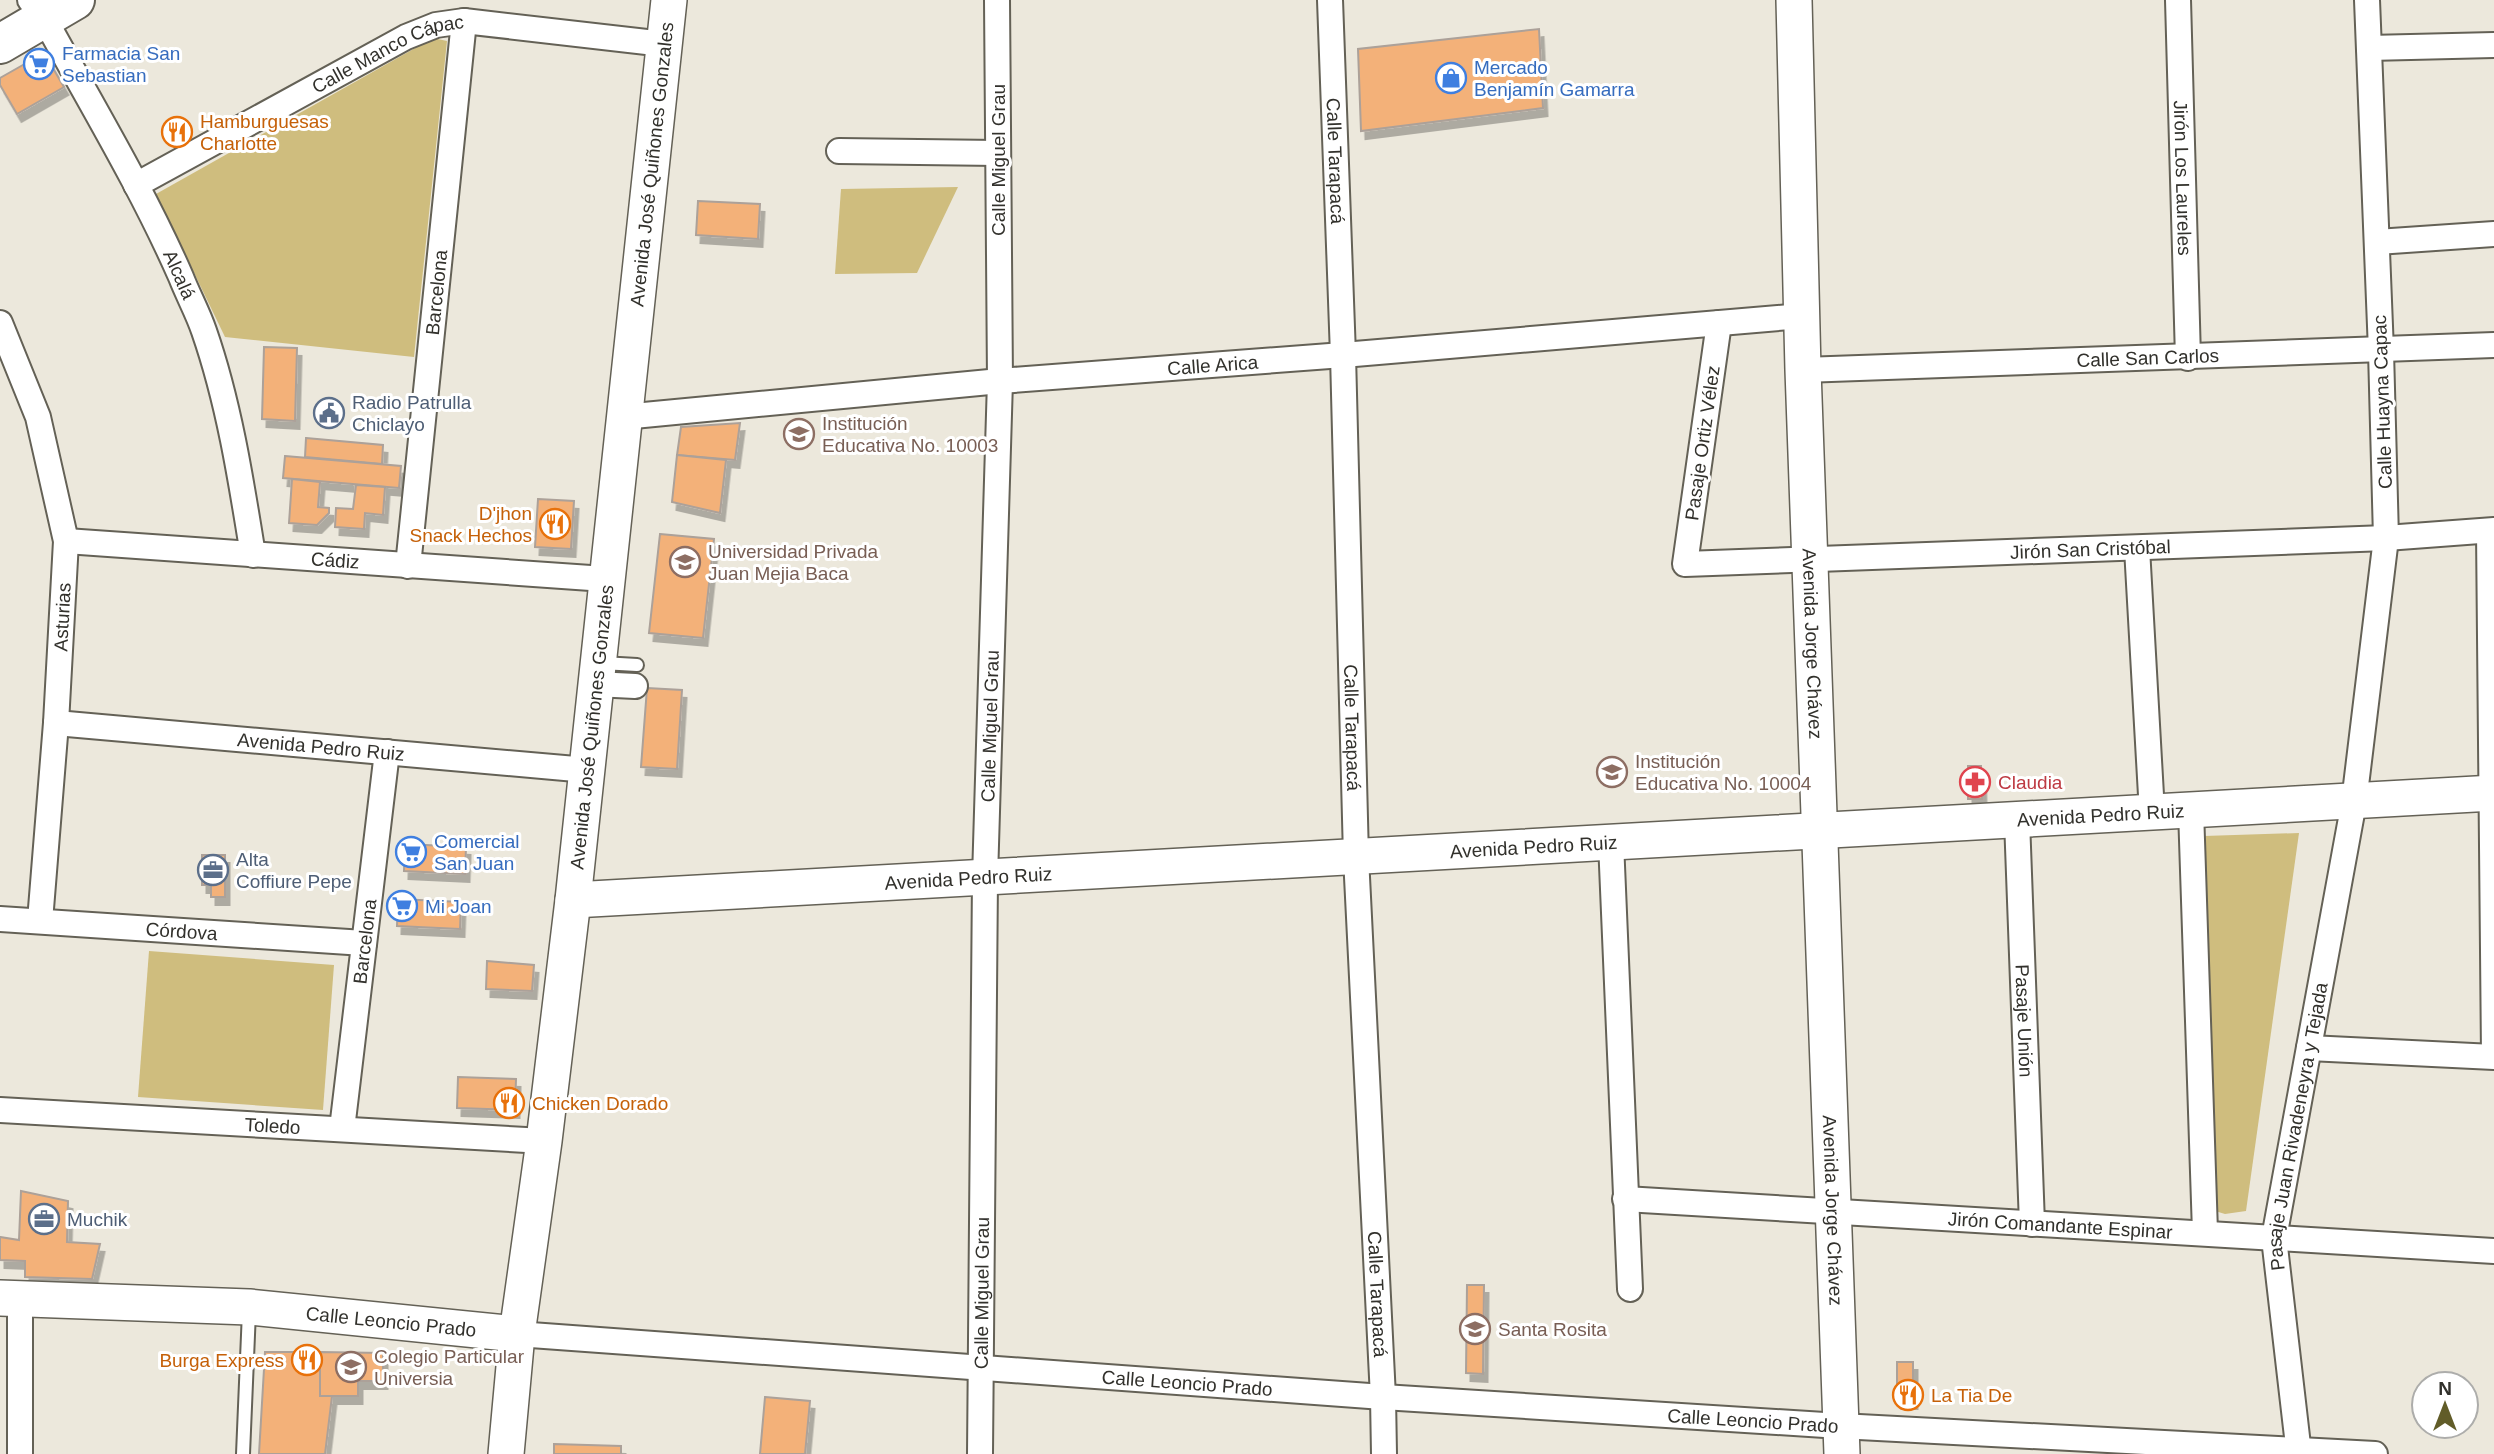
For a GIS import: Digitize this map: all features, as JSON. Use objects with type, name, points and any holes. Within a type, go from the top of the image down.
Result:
[{"type":"main road","points":[[0,44],[50,6]]},
{"type":"street","name":"Avenida José Quiñones Gonzales","points":[[506,1454],[517,1334],[573,900],[605,579],[669,0]]},
{"type":"street","name":"Calle Miguel Grau","points":[[980,1454],[985,878],[1000,381],[997,0]]},
{"type":"street","name":"Calle Tarapacá","points":[[1329,0],[1343,355],[1356,857],[1384,1454]]},
{"type":"street","name":"Avenida Jorge Chávez","points":[[1794,0],[1802,370],[1841,1440]]},
{"type":"street","name":"Jirón Los Laureles","points":[[2178,0],[2188,358]]},
{"type":"street","name":"Calle Huayna Capac","points":[[2354,802],[2386,538],[2367,0]]},
{"type":"street","name":"Alcalá","points":[[50,6],[170,251],[204,331],[233,440],[253,555]]},
{"type":"street","name":"Calle Manco Cápac","points":[[136,185],[406,37],[436,25],[464,21],[664,44]]},
{"type":"street","name":"Barcelona","points":[[408,566],[464,21]]},
{"type":"street","points":[[2369,48],[2494,45]]},
{"type":"street","points":[[839,151],[998,153]]},
{"type":"street","points":[[2377,242],[2494,234]]},
{"type":"street","name":"Calle Arica","points":[[623,417],[1000,381],[1802,316]]},
{"type":"street","name":"Asturias","points":[[0,323],[38,417],[66,541],[56,723],[40,921]]},
{"type":"street","name":"Pasaje Ortiz Vélez","points":[[1685,564],[1719,323]]},
{"type":"street","name":"Calle San Carlos","points":[[1802,370],[2494,345]]},
{"type":"street","points":[[2309,1048],[2494,1056],[2491,530]]},
{"type":"street","name":"Jirón San Cristóbal","points":[[1685,564],[2386,538],[2491,530]]},
{"type":"street","name":"Cádiz","points":[[66,541],[605,579]]},
{"type":"street","points":[[2137,548],[2152,813]]},
{"type":"street","points":[[596,673],[636,675]]},
{"type":"street","name":"Avenida Pedro Ruiz","points":[[56,723],[587,770]]},
{"type":"street","name":"Barcelona","points":[[342,1129],[387,752]]},
{"type":"street","name":"Avenida Pedro Ruiz","points":[[573,900],[2493,793]]},
{"type":"street","name":"Pasaje Juan Rivadeneyra y Tejada","points":[[2299,1452],[2274,1238],[2354,802]]},
{"type":"street","points":[[2191,810],[2205,1232]]},
{"type":"street","name":"Pasaje Unión","points":[[2017,820],[2032,1224]]},
{"type":"street","points":[[1611,842],[1630,1289]]},
{"type":"street","name":"Córdova","points":[[0,919],[364,943]]},
{"type":"street","name":"Toledo","points":[[0,1110],[544,1141]]},
{"type":"street","name":"Jirón Comandante Espinar","points":[[1625,1199],[2494,1251]]},
{"type":"street","points":[[10,1299],[20,1454]]},
{"type":"street","name":"Calle Leoncio Prado","points":[[10,1299],[249,1307],[517,1334],[1383,1397],[1841,1440],[2375,1454]]},
{"type":"lane","points":[[243,1454],[249,1307]]},
{"type":"shaded area","points":[[433,38],[447,41],[414,357],[225,337],[156,194]]},
{"type":"shaded area","points":[[958,187],[917,273],[835,274],[841,189]]},
{"type":"shaded area","points":[[2299,833],[2246,1211],[2225,1214],[2215,1211],[2204,836]]},
{"type":"shaded area","points":[[149,951],[334,965],[323,1110],[138,1097]]},
{"type":"building","name":"Mercado Benjamín Gamarra","points":[[1539,29],[1543,108],[1361,131],[1358,49]]},
{"type":"building","points":[[44,53],[64,87],[17,114],[0,85],[0,78]]},
{"type":"building","points":[[698,201],[760,204],[758,239],[696,235]]},
{"type":"building","points":[[264,347],[297,348],[295,421],[262,419]]},
{"type":"building","points":[[740,423],[735,460],[677,455],[681,427]]},
{"type":"building","points":[[306,438],[383,445],[382,464],[305,457]]},
{"type":"building","points":[[677,455],[726,460],[720,513],[672,502]]},
{"type":"building","points":[[285,456],[401,466],[399,488],[283,478]]},
{"type":"building","points":[[292,479],[320,482],[318,507],[329,508],[329,513],[317,525],[289,523]]},
{"type":"building","points":[[356,485],[385,487],[383,515],[365,513],[364,529],[335,527],[336,508],[353,509]]},
{"type":"building","name":"D'jhon Snack Hechos","points":[[538,499],[574,501],[571,549],[535,547]]},
{"type":"building","points":[[660,534],[714,539],[703,638],[649,633]]},
{"type":"building","points":[[647,688],[682,690],[677,769],[641,767]]},
{"type":"building","name":"Claudia","points":[[1968,766],[1981,766],[1982,799],[1968,799]]},
{"type":"building","points":[[405,844],[466,847],[465,874],[404,871]]},
{"type":"building","name":"Alta Coffiure Pepe","points":[[202,855],[225,855],[225,897],[211,897],[211,885],[202,885]]},
{"type":"building","points":[[398,899],[461,902],[460,929],[397,926]]},
{"type":"building","points":[[487,961],[534,965],[532,991],[486,989]]},
{"type":"building","points":[[458,1077],[516,1079],[515,1110],[457,1108]]},
{"type":"building","name":"Muchik","points":[[21,1191],[68,1201],[67,1242],[100,1244],[92,1279],[25,1277],[25,1261],[0,1260],[0,1237],[19,1240]]},
{"type":"building","name":"Santa Rosita","points":[[1467,1285],[1484,1285],[1483,1374],[1466,1373]]},
{"type":"building","points":[[265,1352],[320,1352],[320,1396],[332,1396],[325,1454],[259,1454]]},
{"type":"building","name":"Colegio Particular Universia","points":[[320,1352],[383,1353],[383,1381],[358,1381],[358,1396],[320,1396]]},
{"type":"building","points":[[1897,1362],[1913,1362],[1913,1401],[1897,1401]]},
{"type":"building","points":[[765,1397],[810,1401],[805,1454],[760,1454]]},
{"type":"building","points":[[554,1444],[621,1446],[621,1454],[554,1454]]},
{"type":"place","name":"Farmacia San Sebastian","points":[[39,64]]},
{"type":"place","name":"Mercado Benjamín Gamarra","points":[[1451,78]]},
{"type":"place","name":"Hamburguesas Charlotte","points":[[177,132]]},
{"type":"place","name":"Radio Patrulla Chiclayo","points":[[329,413]]},
{"type":"place","name":"Institución Educativa No. 10003","points":[[799,434]]},
{"type":"place","name":"D'jhon Snack Hechos","points":[[555,524]]},
{"type":"place","name":"Universidad Privada Juan Mejia Baca","points":[[685,562]]},
{"type":"place","name":"Institución Educativa No. 10004","points":[[1612,772]]},
{"type":"place","name":"Claudia","points":[[1975,782]]},
{"type":"place","name":"Comercial San Juan","points":[[411,852]]},
{"type":"place","name":"Alta Coffiure Pepe","points":[[213,870]]},
{"type":"place","name":"Mi Joan","points":[[402,906]]},
{"type":"place","name":"Chicken Dorado","points":[[509,1103]]},
{"type":"place","name":"Muchik","points":[[44,1219]]},
{"type":"place","name":"Santa Rosita","points":[[1475,1329]]},
{"type":"place","name":"Burga Express","points":[[307,1360]]},
{"type":"place","name":"Colegio Particular Universia","points":[[351,1367]]},
{"type":"place","name":"La Tia De","points":[[1908,1395]]}]
